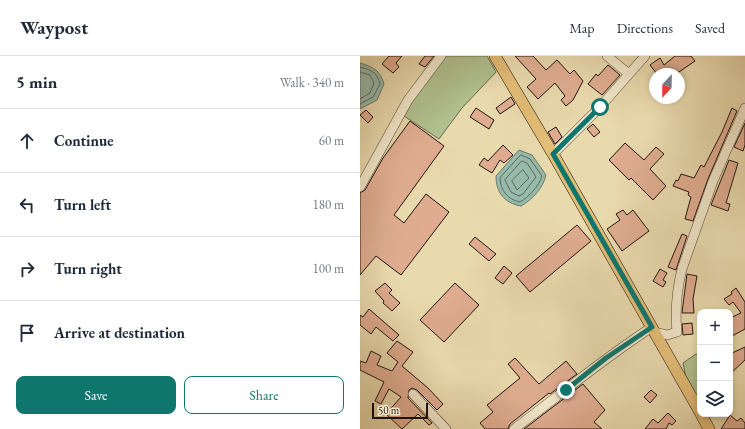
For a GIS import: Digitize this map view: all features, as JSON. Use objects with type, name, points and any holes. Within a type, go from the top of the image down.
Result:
[{"type":"main road","points":[[495,56],[553,154],[697,408]]},
{"type":"main road","points":[[702,417],[709,429]]},
{"type":"street","points":[[360,187],[408,100],[441,56]]},
{"type":"street","points":[[607,56],[629,74]]},
{"type":"street","points":[[553,154],[600,107],[645,56]]},
{"type":"street","points":[[514,429],[606,358],[653,330],[667,334],[677,332],[676,312],[678,283],[713,181],[745,108]]},
{"type":"street","points":[[413,394],[446,429]]},
{"type":"green space","points":[[443,56],[487,56],[496,72],[462,108],[439,139],[404,116],[411,101]]},
{"type":"green space","points":[[696,354],[697,355],[697,397],[687,383],[683,363]]},
{"type":"water","points":[[360,63],[369,66],[378,72],[384,84],[377,100],[360,109]]},
{"type":"water","points":[[519,150],[532,155],[546,175],[543,184],[537,193],[521,206],[515,205],[502,196],[496,182],[496,176]]},
{"type":"building","points":[[389,56],[402,56],[396,63],[399,67],[393,73],[382,64]]},
{"type":"building","points":[[425,56],[434,56],[425,67],[419,64]]},
{"type":"building","points":[[515,56],[533,56],[546,70],[557,60],[570,74],[574,70],[583,81],[573,100],[566,106],[561,100],[565,96],[555,83],[538,99],[527,87],[536,79]]},
{"type":"building","points":[[675,56],[691,56],[695,61],[685,68],[652,68],[650,65],[660,58],[664,65]]},
{"type":"building","points":[[608,65],[620,75],[602,95],[588,84],[596,74],[598,76]]},
{"type":"building","points":[[511,97],[515,104],[500,114],[496,108]]},
{"type":"building","points":[[476,108],[494,120],[489,129],[470,117]]},
{"type":"building","points":[[732,108],[737,111],[708,179],[693,221],[685,219],[691,197],[688,195],[689,192],[673,186],[676,180],[678,181],[681,174],[694,178],[701,165],[704,167],[722,132]]},
{"type":"building","points":[[366,110],[373,117],[368,123],[360,115]]},
{"type":"building","points":[[410,121],[444,146],[394,215],[404,223],[426,194],[449,212],[401,275],[376,256],[360,275],[360,193],[365,190],[383,158]]},
{"type":"building","points":[[745,123],[745,145],[743,151],[734,147]]},
{"type":"building","points":[[593,124],[600,132],[594,137],[587,129]]},
{"type":"building","points":[[556,127],[562,137],[555,144],[548,132]]},
{"type":"building","points":[[625,143],[644,160],[656,147],[664,154],[650,169],[666,186],[653,200],[631,178],[629,180],[609,160]]},
{"type":"building","points":[[503,145],[513,155],[504,163],[500,160],[492,173],[479,165],[484,158],[488,161]]},
{"type":"building","points":[[729,160],[738,163],[726,203],[730,204],[728,211],[711,205]]},
{"type":"building","points":[[623,210],[627,215],[633,210],[649,231],[622,251],[607,229],[620,220],[616,214]]},
{"type":"building","points":[[577,225],[591,241],[530,292],[516,276]]},
{"type":"building","points":[[682,234],[687,236],[676,270],[668,267]]},
{"type":"building","points":[[475,237],[496,254],[489,261],[469,244]]},
{"type":"building","points":[[504,266],[512,273],[503,284],[495,278]]},
{"type":"building","points":[[660,269],[667,273],[663,280],[666,282],[663,287],[653,281]]},
{"type":"building","points":[[687,274],[697,276],[693,299],[694,313],[682,313]]},
{"type":"building","points":[[385,283],[392,290],[389,293],[400,303],[392,311],[383,303],[384,301],[375,291]]},
{"type":"building","points":[[455,283],[479,305],[444,342],[420,320]]},
{"type":"building","points":[[736,288],[745,302],[745,329],[733,335],[733,317],[741,313],[733,302],[729,305],[724,299],[732,294],[731,292]]},
{"type":"building","points":[[369,309],[399,335],[393,341],[376,327],[371,334],[360,325],[360,315],[363,317]]},
{"type":"building","points":[[692,323],[693,334],[683,335],[682,324]]},
{"type":"building","points":[[397,341],[413,352],[402,366],[428,388],[443,404],[437,410],[417,390],[412,388],[409,390],[408,398],[432,423],[429,425],[418,414],[402,429],[386,414],[401,397],[389,389],[381,404],[375,401],[384,382],[360,370],[360,361],[366,363],[371,351],[381,356],[377,365],[392,371],[398,362],[387,353]]},
{"type":"building","points":[[745,347],[745,360],[733,371],[733,353]]},
{"type":"building","points":[[515,358],[539,384],[566,361],[577,374],[550,394],[549,393],[510,424],[508,429],[485,429],[480,423],[493,412],[487,405],[520,378],[508,364]]},
{"type":"building","points":[[583,384],[605,410],[594,422],[602,429],[524,429]]},
{"type":"building","points":[[651,390],[657,395],[650,403],[644,397]]},
{"type":"building","points":[[668,413],[676,421],[672,425],[669,423],[666,429],[645,429],[653,419],[658,423]]},
{"type":"building","points":[[729,417],[732,417],[737,421],[741,418],[745,423],[745,429],[721,429]]},
{"type":"route","points":[[566,390],[606,358],[652,327],[553,154],[600,107]]}]
